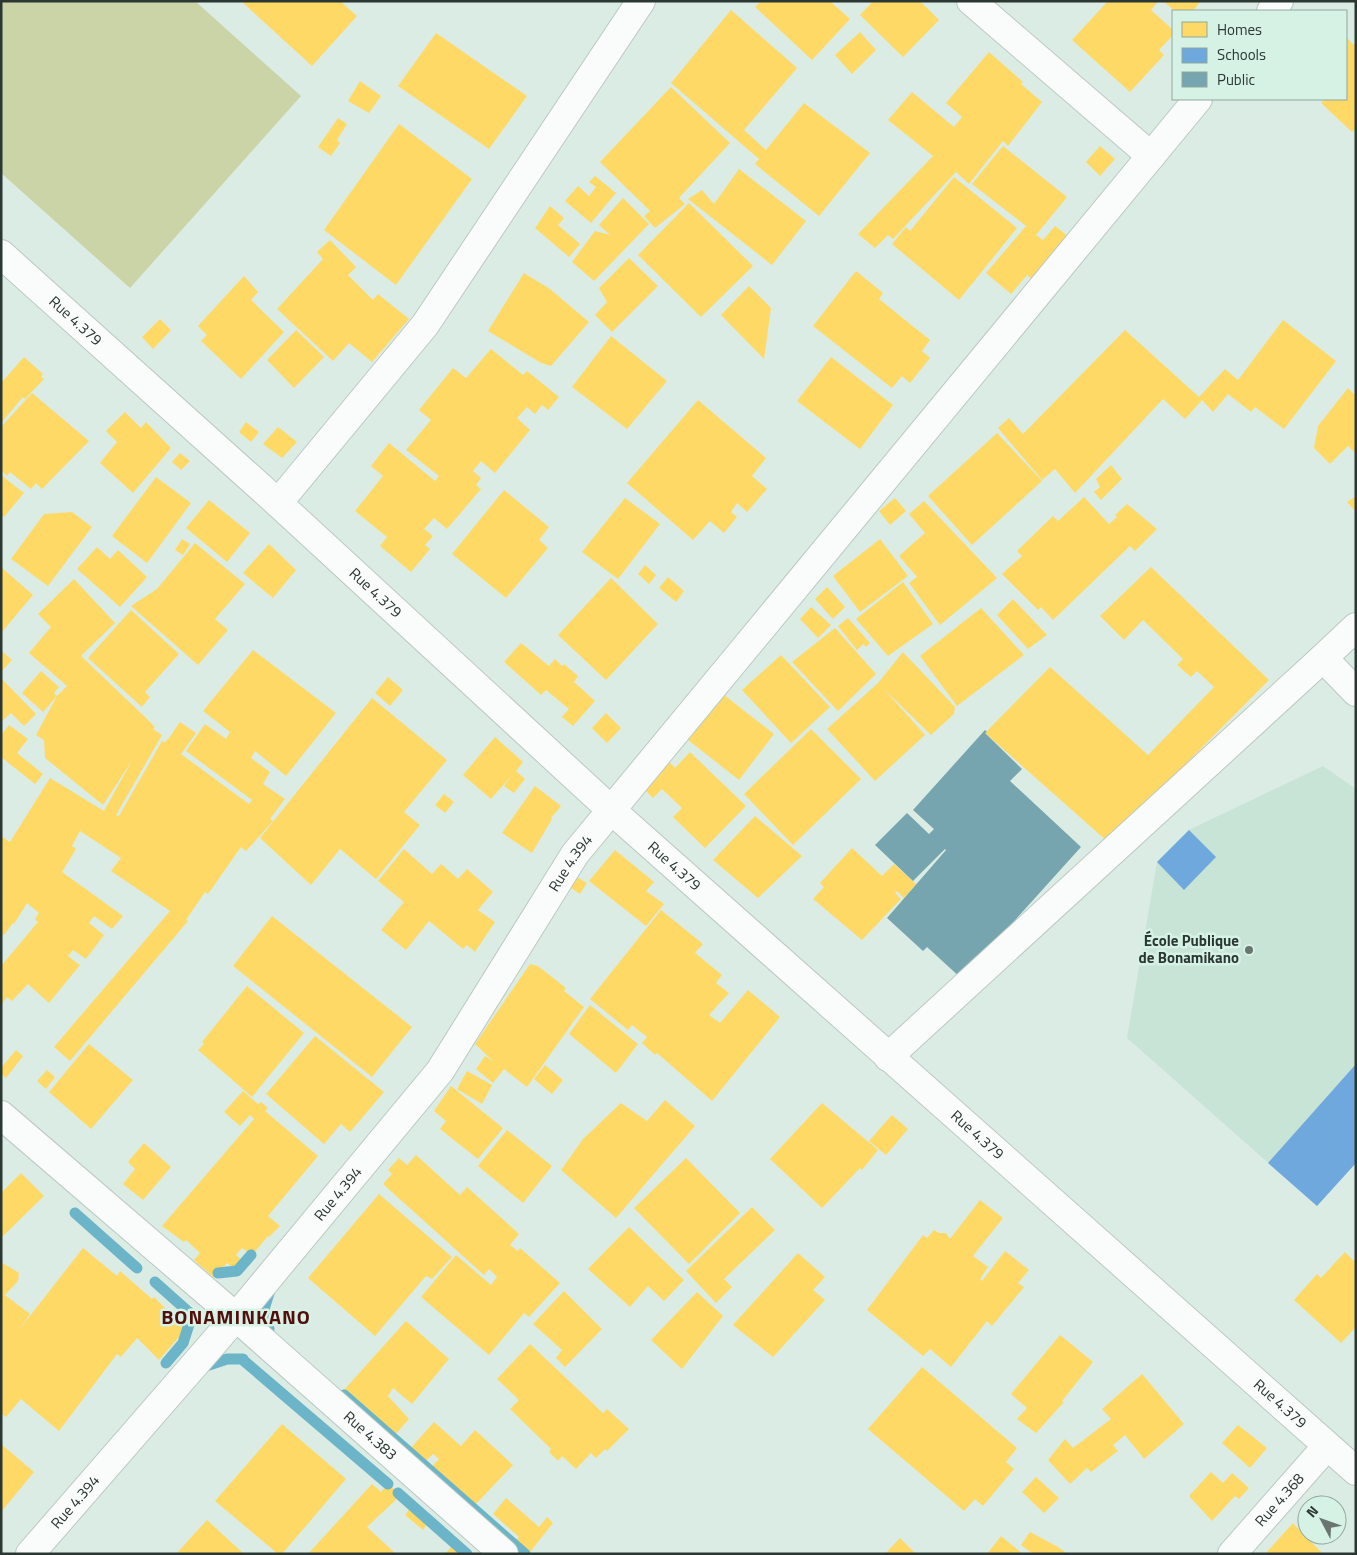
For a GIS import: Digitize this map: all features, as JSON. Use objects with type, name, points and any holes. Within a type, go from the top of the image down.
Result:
[{"type":"street","points":[[278,503],[425,325],[641,1]]},
{"type":"street","points":[[971,1],[1151,156]]},
{"type":"street","name":"Rue 4.394","points":[[30,1554],[236,1317],[440,1071],[574,854],[1197,100]]},
{"type":"street","name":"Rue 4.379","points":[[1,254],[278,503],[610,809],[1356,1471]]},
{"type":"street","points":[[888,1057],[1356,627]]},
{"type":"street","points":[[1323,658],[1356,692]]},
{"type":"street","name":"Rue 4.383","points":[[1,1116],[236,1317],[504,1554]]},
{"type":"street","name":"Rue 4.368","points":[[1232,1554],[1326,1446]]},
{"type":"shaded area","name":"École Publique de Bonamikano","points":[[1323,766],[1356,789],[1356,1163],[1317,1206],[1127,1038],[1157,862],[1189,830]]},
{"type":"green space","points":[[1,1],[195,1],[301,96],[130,288],[1,173]]},
{"type":"building: Homes","points":[[241,1],[340,1],[357,16],[312,66]]},
{"type":"building: Homes","points":[[761,1],[830,1],[850,19],[812,60],[755,7]]},
{"type":"building: Homes","points":[[873,1],[920,1],[939,20],[903,57],[860,15]]},
{"type":"building: Homes","points":[[1108,1],[1156,1],[1157,3],[1151,10],[1172,29],[1172,36],[1159,50],[1164,55],[1130,92],[1072,40]]},
{"type":"building: Homes","points":[[1163,1],[1201,1],[1194,10],[1174,10]]},
{"type":"building: Homes","points":[[731,10],[797,68],[744,130],[766,150],[804,103],[870,153],[819,216],[755,164],[759,159],[671,83]]},
{"type":"building: Homes","points":[[860,32],[876,50],[852,74],[835,55]]},
{"type":"building: Homes","points":[[436,33],[527,96],[489,149],[398,86]]},
{"type":"building: Homes","points":[[1347,38],[1356,47],[1356,129],[1352,132],[1321,103],[1324,100],[1347,100]]},
{"type":"building: Homes","points":[[989,52],[1023,82],[1021,84],[1042,102],[1008,146],[1003,141],[969,184],[956,172],[893,239],[888,235],[875,248],[858,234],[933,156],[888,120],[912,92],[954,127],[962,117],[946,103]]},
{"type":"building: Homes","points":[[360,81],[381,96],[369,113],[348,101]]},
{"type":"building: Homes","points":[[671,87],[730,143],[679,198],[685,204],[655,228],[644,216],[650,211],[600,162]]},
{"type":"building: Homes","points":[[338,118],[347,124],[337,140],[340,143],[331,156],[318,147]]},
{"type":"building: Homes","points":[[399,124],[472,179],[396,285],[324,230]]},
{"type":"building: Homes","points":[[1003,146],[1067,197],[1036,235],[1043,240],[1055,226],[1068,236],[1033,280],[1027,275],[1011,294],[986,273],[1026,226],[972,184]]},
{"type":"building: Homes","points":[[1100,146],[1115,159],[1100,176],[1086,162]]},
{"type":"building: Homes","points":[[739,169],[806,221],[772,265],[688,199],[702,190],[714,204]]},
{"type":"building: Homes","points":[[595,176],[616,193],[591,223],[565,201],[578,186],[589,196],[596,187],[589,182]]},
{"type":"building: Homes","points":[[954,177],[1017,228],[959,300],[892,244],[906,227],[910,231]]},
{"type":"building: Homes","points":[[623,198],[649,224],[594,281],[572,262],[595,231],[610,235],[599,225]]},
{"type":"building: Homes","points":[[689,203],[753,266],[701,317],[638,255]]},
{"type":"building: Homes","points":[[550,206],[564,218],[558,225],[580,244],[569,257],[535,228]]},
{"type":"building: Homes","points":[[330,240],[356,267],[348,275],[373,300],[378,294],[409,319],[372,362],[349,343],[333,361],[277,309],[323,259],[317,252]]},
{"type":"building: Homes","points":[[629,258],[658,286],[612,332],[595,315],[607,302],[599,288]]},
{"type":"building: Homes","points":[[856,271],[883,293],[879,299],[930,340],[922,351],[930,358],[910,383],[902,376],[892,388],[813,326]]},
{"type":"building: Homes","points":[[524,273],[550,289],[589,322],[551,366],[541,363],[488,331]]},
{"type":"building: Homes","points":[[244,276],[258,292],[251,300],[284,332],[241,379],[201,341],[207,335],[198,326]]},
{"type":"building: Homes","points":[[749,286],[771,308],[764,359],[721,315]]},
{"type":"building: Homes","points":[[160,319],[171,330],[153,349],[142,337]]},
{"type":"building: Homes","points":[[1283,320],[1336,361],[1284,429],[1255,407],[1251,412],[1228,394],[1213,412],[1202,400],[1185,419],[1163,399],[1075,493],[1055,469],[1042,480],[998,428],[1009,418],[1023,434],[1125,330],[1199,397],[1225,369],[1238,380]]},
{"type":"building: Homes","points":[[296,330],[324,357],[294,388],[267,360]]},
{"type":"building: Homes","points":[[611,336],[667,381],[627,429],[572,387]]},
{"type":"building: Homes","points":[[491,349],[523,375],[527,371],[559,397],[548,410],[542,405],[535,414],[527,407],[517,418],[530,430],[495,473],[481,461],[473,471],[481,478],[476,485],[481,489],[447,529],[434,518],[424,529],[433,536],[425,545],[430,549],[411,572],[380,546],[387,537],[355,511],[383,476],[371,466],[389,443],[435,481],[439,476],[406,450],[431,420],[419,410],[453,368],[466,378]]},
{"type":"building: Homes","points":[[24,357],[43,374],[41,377],[44,379],[25,399],[23,397],[1,423],[1,383]]},
{"type":"building: Homes","points":[[831,357],[893,405],[860,449],[797,401]]},
{"type":"building: Homes","points":[[1348,388],[1356,396],[1356,454],[1348,446],[1330,464],[1314,448],[1318,426]]},
{"type":"building: Homes","points":[[32,393],[89,441],[42,489],[36,483],[31,489],[10,472],[7,476],[1,470],[1,427]]},
{"type":"building: Homes","points":[[698,400],[766,458],[752,476],[767,489],[747,512],[737,503],[731,512],[737,517],[724,533],[710,521],[693,540],[627,483]]},
{"type":"building: Homes","points":[[125,412],[141,428],[146,422],[171,448],[133,493],[100,463],[117,442],[106,431]]},
{"type":"building: Homes","points":[[246,422],[259,432],[251,442],[239,432]]},
{"type":"building: Homes","points":[[278,427],[297,442],[282,458],[263,444]]},
{"type":"building: Homes","points":[[997,433],[1042,481],[972,545],[928,496]]},
{"type":"building: Homes","points":[[180,453],[190,461],[181,470],[172,462]]},
{"type":"building: Homes","points":[[1111,465],[1122,479],[1101,500],[1094,492],[1100,487],[1096,479]]},
{"type":"building: Homes","points":[[1,475],[24,493],[4,517],[1,514]]},
{"type":"building: Homes","points":[[156,477],[191,503],[147,563],[112,536]]},
{"type":"building: Homes","points":[[504,490],[549,527],[539,540],[548,548],[506,598],[452,554]]},
{"type":"building: Homes","points":[[1356,496],[1356,512],[1347,502]]},
{"type":"building: Homes","points":[[1084,497],[1109,524],[1117,517],[1115,515],[1127,504],[1157,529],[1135,551],[1130,546],[1053,620],[1041,607],[1038,610],[1002,574],[1022,556],[1017,551],[1053,516],[1058,521]]},
{"type":"building: Homes","points":[[625,498],[660,524],[618,579],[582,552]]},
{"type":"building: Homes","points":[[895,498],[906,511],[890,525],[879,511]]},
{"type":"building: Homes","points":[[209,500],[250,533],[227,562],[186,528]]},
{"type":"building: Homes","points":[[924,501],[997,578],[940,625],[909,583],[917,577],[899,556],[925,533],[909,514]]},
{"type":"building: Homes","points":[[72,512],[92,527],[48,586],[11,559],[44,514]]},
{"type":"building: Homes","points":[[182,539],[190,544],[183,555],[175,550]]},
{"type":"building: Homes","points":[[880,539],[908,576],[860,612],[833,576]]},
{"type":"building: Homes","points":[[195,543],[245,584],[215,619],[228,630],[198,665],[131,606],[157,589]]},
{"type":"building: Homes","points":[[269,544],[296,570],[273,598],[243,573]]},
{"type":"building: Homes","points":[[97,547],[110,559],[118,550],[147,577],[120,607],[77,569]]},
{"type":"building: Homes","points":[[645,565],[656,575],[649,584],[638,574]]},
{"type":"building: Homes","points":[[1,567],[33,595],[1,633]]},
{"type":"building: Homes","points":[[1151,567],[1269,680],[1108,842],[985,733],[1050,667],[1148,755],[1214,687],[1197,671],[1191,677],[1177,665],[1183,659],[1143,620],[1124,640],[1100,616]]},
{"type":"building: Homes","points":[[668,577],[684,591],[676,602],[659,588]]},
{"type":"building: Homes","points":[[611,578],[658,624],[606,680],[558,635]]},
{"type":"building: Homes","points":[[74,579],[115,623],[81,656],[155,727],[153,729],[162,735],[116,815],[119,816],[162,741],[165,742],[169,738],[180,722],[196,733],[181,754],[249,804],[252,800],[186,751],[205,724],[226,739],[230,732],[203,711],[253,650],[336,713],[286,776],[255,751],[251,758],[270,772],[263,784],[285,799],[270,819],[273,821],[246,851],[241,847],[208,894],[205,892],[186,920],[188,921],[70,1061],[54,1047],[170,911],[111,871],[121,858],[80,831],[72,846],[76,849],[62,872],[123,916],[112,929],[94,916],[89,923],[104,935],[86,959],[73,950],[68,956],[80,965],[49,1003],[28,984],[12,1001],[7,997],[1,1005],[1,966],[38,922],[35,919],[39,913],[27,903],[14,924],[4,935],[1,933],[1,836],[10,842],[50,778],[104,811],[133,759],[103,805],[45,758],[44,740],[36,735],[57,696],[67,686],[29,653],[51,627],[38,614]]},
{"type":"building: Homes","points":[[903,582],[933,624],[888,656],[856,619]]},
{"type":"building: Homes","points":[[827,587],[845,607],[833,619],[815,599]]},
{"type":"building: Homes","points":[[1013,599],[1047,635],[1028,649],[997,615]]},
{"type":"building: Homes","points":[[811,607],[831,625],[818,638],[800,619]]},
{"type":"building: Homes","points":[[981,608],[1024,655],[957,706],[920,656]]},
{"type":"building: Homes","points":[[131,610],[179,654],[145,692],[150,697],[142,707],[88,658]]},
{"type":"building: Homes","points":[[848,618],[870,643],[866,647],[863,644],[857,650],[838,626]]},
{"type":"building: Homes","points":[[835,628],[876,674],[838,711],[792,662]]},
{"type":"building: Homes","points":[[521,643],[549,666],[555,659],[562,666],[564,664],[578,676],[574,682],[595,701],[573,726],[562,717],[569,709],[546,690],[541,695],[504,662]]},
{"type":"building: Homes","points":[[3,652],[12,660],[1,672],[1,654]]},
{"type":"building: Homes","points":[[903,652],[955,707],[954,714],[931,735],[884,689],[925,735],[875,781],[827,729],[878,683]]},
{"type":"building: Homes","points":[[781,655],[830,707],[791,743],[742,690]]},
{"type":"building: Homes","points":[[41,671],[59,687],[54,693],[57,696],[43,712],[22,693]]},
{"type":"building: Homes","points":[[388,677],[403,690],[390,706],[375,693]]},
{"type":"building: Homes","points":[[1,678],[36,714],[24,726],[11,713],[1,722]]},
{"type":"building: Homes","points":[[719,691],[774,734],[739,780],[683,736]]},
{"type":"building: Homes","points":[[372,698],[447,760],[404,812],[420,825],[376,879],[340,849],[311,885],[260,838]]},
{"type":"building: Homes","points":[[606,713],[621,728],[607,743],[592,728]]},
{"type":"building: Homes","points":[[9,725],[28,739],[17,753],[43,774],[35,784],[1,757],[1,735]]},
{"type":"building: Homes","points":[[811,729],[861,779],[793,845],[744,794]]},
{"type":"building: Homes","points":[[495,737],[523,762],[516,771],[525,779],[514,793],[504,786],[512,775],[491,799],[463,775]]},
{"type":"building: Homes","points":[[690,752],[746,806],[705,848],[673,817],[682,808],[662,789],[653,798],[637,782],[663,755],[675,768]]},
{"type":"building: Homes","points":[[535,786],[561,806],[551,818],[532,853],[502,833]]},
{"type":"building: Homes","points":[[444,794],[454,802],[445,813],[435,805]]},
{"type":"building: Homes","points":[[755,816],[802,856],[758,898],[713,860]]},
{"type":"building: Homes","points":[[852,848],[882,876],[894,864],[916,884],[904,898],[897,891],[895,893],[901,899],[862,940],[813,899],[824,887],[820,883]]},
{"type":"building: Homes","points":[[404,849],[432,874],[441,864],[458,879],[467,869],[493,892],[478,910],[495,922],[475,952],[467,945],[463,949],[429,921],[406,950],[381,930],[404,902],[378,881]]},
{"type":"building: Homes","points":[[615,850],[654,882],[646,891],[664,904],[646,926],[589,881]]},
{"type":"building: Homes","points":[[575,876],[587,883],[580,894],[568,886]]},
{"type":"building: Homes","points":[[661,910],[703,944],[695,953],[722,975],[716,983],[729,993],[709,1015],[720,1023],[748,990],[780,1017],[712,1101],[657,1053],[655,1055],[642,1043],[647,1037],[632,1025],[628,1030],[590,999]]},
{"type":"building: Homes","points":[[272,916],[412,1027],[372,1077],[233,966]]},
{"type":"building: Homes","points":[[530,964],[538,966],[566,988],[564,991],[584,1007],[527,1087],[504,1069],[493,1083],[476,1069],[485,1056],[494,1062],[475,1044]]},
{"type":"building: Homes","points":[[247,986],[304,1033],[252,1097],[198,1050],[204,1044],[202,1042]]},
{"type":"building: Homes","points":[[590,1005],[638,1044],[616,1073],[569,1034]]},
{"type":"building: Homes","points":[[315,1036],[384,1092],[350,1132],[341,1124],[324,1144],[266,1094]]},
{"type":"building: Homes","points":[[89,1044],[133,1080],[91,1129],[49,1092]]},
{"type":"building: Homes","points":[[16,1050],[23,1056],[6,1078],[1,1074],[1,1068]]},
{"type":"building: Homes","points":[[545,1065],[563,1080],[552,1094],[534,1079]]},
{"type":"building: Homes","points":[[47,1070],[55,1077],[46,1089],[37,1081]]},
{"type":"building: Homes","points":[[467,1071],[492,1085],[482,1104],[457,1089]]},
{"type":"building: Homes","points":[[451,1086],[503,1128],[478,1159],[440,1129],[446,1121],[434,1111]]},
{"type":"building: Homes","points":[[243,1091],[258,1104],[261,1102],[268,1108],[265,1111],[318,1156],[268,1216],[280,1226],[268,1236],[252,1255],[242,1248],[236,1255],[243,1261],[235,1270],[227,1263],[214,1278],[194,1260],[200,1253],[186,1240],[184,1242],[162,1226],[254,1119],[250,1115],[240,1126],[224,1112]]},
{"type":"building: Homes","points":[[665,1100],[695,1126],[616,1218],[561,1170],[583,1139],[621,1103],[647,1121]]},
{"type":"building: Homes","points":[[822,1103],[878,1150],[862,1170],[860,1168],[822,1208],[770,1159]]},
{"type":"building: Homes","points":[[892,1115],[908,1129],[886,1155],[869,1141]]},
{"type":"building: Homes","points":[[507,1130],[552,1166],[523,1203],[478,1166]]},
{"type":"building: Homes","points":[[144,1143],[171,1167],[143,1200],[123,1184],[135,1169],[128,1162]]},
{"type":"building: Homes","points":[[416,1155],[460,1195],[467,1187],[519,1234],[510,1245],[518,1251],[520,1248],[560,1283],[529,1317],[524,1313],[489,1355],[421,1297],[456,1255],[491,1285],[497,1277],[489,1269],[484,1275],[383,1184],[392,1174],[388,1170],[399,1158],[407,1165]]},
{"type":"building: Homes","points":[[686,1158],[740,1213],[689,1264],[634,1208]]},
{"type":"building: Homes","points":[[21,1173],[44,1196],[1,1238],[1,1193]]},
{"type":"building: Homes","points":[[379,1194],[452,1257],[432,1279],[426,1276],[375,1336],[308,1278]]},
{"type":"building: Homes","points":[[980,1200],[1003,1218],[973,1256],[988,1267],[980,1279],[982,1281],[1005,1251],[1029,1270],[1018,1283],[1024,1287],[992,1326],[987,1321],[951,1367],[930,1349],[923,1356],[867,1310],[923,1235],[927,1238],[934,1230],[939,1233],[946,1233],[950,1239]]},
{"type":"building: Homes","points":[[752,1207],[775,1230],[724,1279],[732,1287],[716,1303],[686,1271]]},
{"type":"building: Homes","points":[[629,1227],[684,1280],[664,1301],[648,1286],[630,1307],[588,1269]]},
{"type":"building: Homes","points":[[83,1248],[117,1276],[120,1271],[152,1299],[154,1297],[186,1329],[159,1360],[137,1338],[121,1357],[117,1354],[59,1431],[21,1399],[6,1417],[1,1413],[1,1262],[19,1273],[18,1281],[5,1295],[30,1314],[19,1330]]},
{"type":"building: Homes","points":[[1345,1252],[1356,1263],[1356,1327],[1341,1343],[1294,1300],[1317,1274],[1321,1278]]},
{"type":"building: Homes","points":[[798,1253],[825,1277],[813,1290],[825,1300],[773,1357],[733,1325]]},
{"type":"building: Homes","points":[[564,1291],[602,1329],[565,1367],[556,1358],[562,1350],[533,1324]]},
{"type":"building: Homes","points":[[697,1292],[723,1316],[682,1369],[651,1340]]},
{"type":"building: Homes","points":[[406,1321],[449,1359],[412,1404],[393,1388],[388,1396],[409,1419],[394,1436],[343,1391]]},
{"type":"building: Homes","points":[[1060,1335],[1093,1362],[1062,1401],[1064,1402],[1036,1433],[1017,1419],[1027,1408],[1011,1394]]},
{"type":"building: Homes","points":[[530,1344],[603,1413],[607,1409],[629,1429],[607,1451],[605,1449],[596,1458],[591,1453],[576,1469],[562,1456],[558,1461],[549,1452],[551,1449],[510,1409],[519,1400],[497,1379]]},
{"type":"building: Homes","points":[[922,1367],[1017,1448],[1006,1462],[1014,1469],[983,1506],[975,1499],[964,1511],[868,1429]]},
{"type":"building: Homes","points":[[1142,1374],[1184,1424],[1144,1459],[1125,1435],[1113,1445],[1118,1451],[1091,1472],[1087,1468],[1070,1484],[1048,1460],[1065,1439],[1073,1448],[1111,1419],[1102,1409]]},
{"type":"building: Homes","points":[[434,1422],[461,1446],[475,1430],[513,1465],[474,1506],[431,1467],[439,1459],[433,1454],[425,1462],[410,1449]]},
{"type":"building: Homes","points":[[282,1424],[346,1479],[282,1554],[278,1554],[215,1501]]},
{"type":"building: Homes","points":[[1238,1425],[1267,1448],[1250,1468],[1222,1443]]},
{"type":"building: Homes","points":[[1,1444],[34,1472],[1,1512]]},
{"type":"building: Homes","points":[[1211,1472],[1223,1483],[1232,1473],[1249,1488],[1239,1499],[1235,1496],[1212,1521],[1189,1496]]},
{"type":"building: Homes","points":[[1036,1477],[1059,1498],[1044,1513],[1022,1492]]},
{"type":"building: Homes","points":[[372,1484],[381,1492],[388,1484],[401,1495],[367,1527],[396,1554],[308,1554]]},
{"type":"building: Homes","points":[[506,1498],[539,1527],[547,1517],[553,1523],[530,1552],[516,1540],[519,1537],[493,1514]]},
{"type":"building: Homes","points":[[411,1507],[429,1522],[423,1530],[405,1515]]},
{"type":"building: Homes","points":[[207,1520],[244,1554],[176,1554]]},
{"type":"building: Homes","points":[[1293,1523],[1297,1527],[1297,1545],[1314,1545],[1323,1554],[1265,1554]]},
{"type":"building: Homes","points":[[1030,1532],[1068,1554],[1033,1554],[1021,1545]]},
{"type":"building: Homes","points":[[1001,1536],[1023,1554],[987,1554]]},
{"type":"building: Homes","points":[[900,1538],[916,1554],[885,1554]]},
{"type":"building: Homes","points":[[453,1545],[463,1554],[445,1554]]},
{"type":"building: Schools","points":[[1189,830],[1216,857],[1184,890],[1157,862]]},
{"type":"building: Schools","points":[[1356,1064],[1356,1163],[1317,1206],[1268,1163]]},
{"type":"building: Public","points":[[985,730],[987,732],[985,733],[1022,769],[1010,781],[1081,847],[962,979],[927,947],[923,951],[887,918],[946,850],[913,881],[875,845],[907,813],[929,834],[934,829],[913,810]]},
{"type":"waterway","points":[[75,1213],[137,1268]]},
{"type":"waterway","points":[[218,1273],[237,1271],[251,1255]]},
{"type":"waterway","points":[[155,1282],[192,1315],[183,1343],[166,1363]]},
{"type":"waterway","points":[[269,1329],[264,1309],[270,1290]]},
{"type":"waterway","points":[[209,1365],[227,1359],[243,1359]]},
{"type":"waterway","points":[[243,1360],[388,1484]]},
{"type":"waterway","points":[[344,1395],[525,1554]]},
{"type":"waterway","points":[[398,1493],[467,1554]]},
{"type":"place","name":"École Publique de Bonamikano","points":[[1249,950]]},
{"type":"district","name":"BONAMINKANO","points":[[236,1317]]}]
